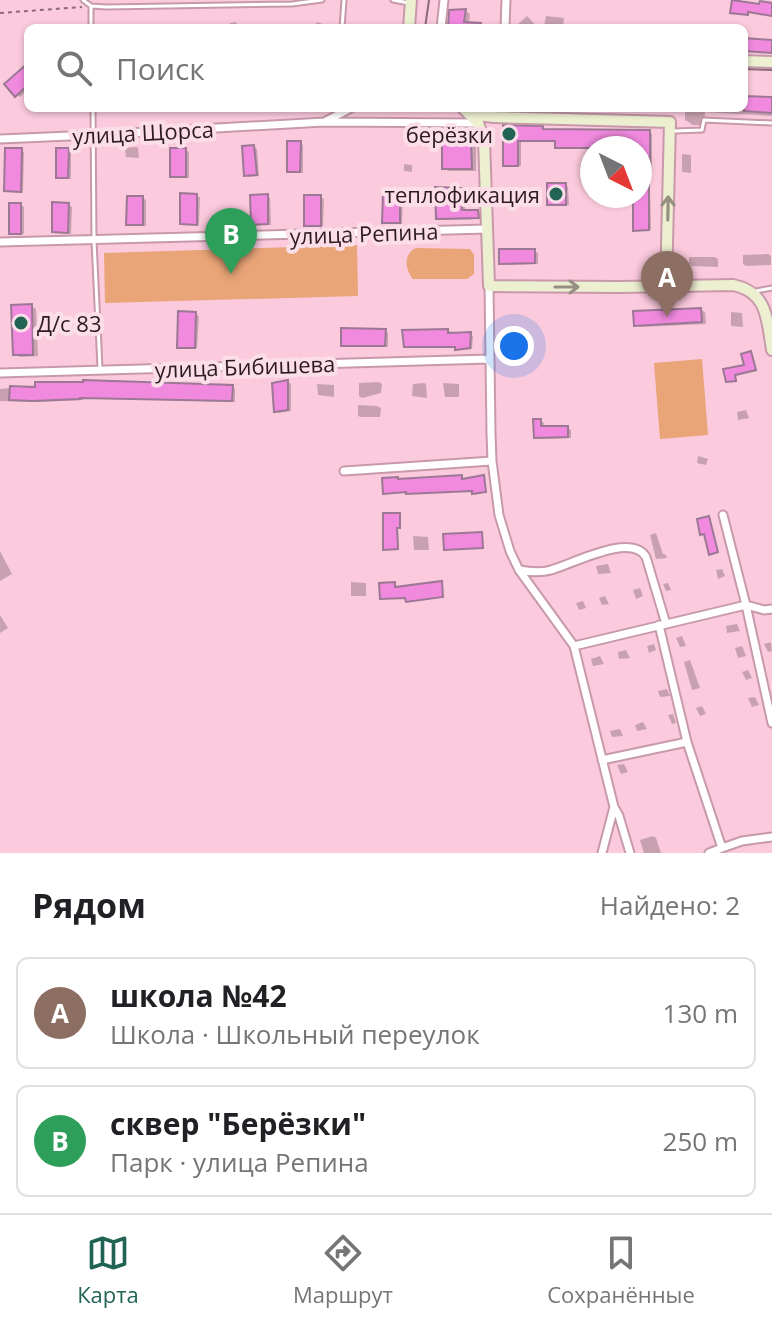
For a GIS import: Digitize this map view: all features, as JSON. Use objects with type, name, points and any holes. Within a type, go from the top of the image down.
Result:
[{"type":"street","points":[[441,24],[444,0]]},
{"type":"street","points":[[505,24],[506,0]]},
{"type":"street","points":[[409,24],[411,2]]},
{"type":"street","points":[[748,61],[772,62]]},
{"type":"street","points":[[324,122],[343,112]]},
{"type":"street","points":[[468,112],[478,123],[484,140],[492,461],[499,515],[519,570],[574,646],[614,807],[630,853]]},
{"type":"street","points":[[472,112],[494,117],[670,122],[666,286]]},
{"type":"street","name":"улица Щорса","points":[[0,139],[324,122],[478,123]]},
{"type":"street","name":"улица Репина","points":[[0,242],[487,229]]},
{"type":"street","points":[[489,286],[733,285],[748,288],[764,309],[772,350]]},
{"type":"street","name":"улица Бибишева","points":[[0,373],[490,359]]},
{"type":"street","points":[[344,471],[492,461]]},
{"type":"street","points":[[723,515],[772,723]]},
{"type":"street","points":[[519,570],[548,571],[630,546],[638,548],[646,557],[687,742],[722,848]]},
{"type":"street","points":[[574,646],[746,605],[772,609]]},
{"type":"street","points":[[602,760],[687,742]]},
{"type":"street","points":[[602,853],[614,807]]},
{"type":"street","points":[[709,853],[742,841],[772,837]]},
{"type":"lane","points":[[83,0],[91,6],[194,6],[322,0]]},
{"type":"lane","points":[[342,24],[344,0]]},
{"type":"lane","points":[[393,0],[411,2]]},
{"type":"lane","points":[[91,6],[91,24]]},
{"type":"lane","points":[[93,112],[94,241],[100,370]]},
{"type":"lane","points":[[670,131],[702,130],[704,120],[772,123]]},
{"type":"lane","points":[[753,292],[772,288]]},
{"type":"path","points":[[0,13],[91,6]]},
{"type":"shaded area","points":[[357,245],[358,296],[105,303],[104,253]]},
{"type":"shaded area","points":[[416,248],[470,249],[474,255],[474,274],[467,279],[413,279],[407,262],[409,254]]},
{"type":"shaded area","points":[[702,359],[708,435],[660,439],[654,363]]},
{"type":"building","points":[[732,0],[772,3],[772,16],[730,13]]},
{"type":"building","points":[[466,9],[464,22],[481,24],[448,24],[449,10]]},
{"type":"building","points":[[748,38],[772,40],[772,53],[748,51]]},
{"type":"building","points":[[24,66],[24,89],[15,97],[4,84]]},
{"type":"building","points":[[748,96],[772,97],[772,113],[748,111]]},
{"type":"building","points":[[503,125],[543,126],[543,129],[650,130],[650,136],[580,136],[580,148],[555,148],[555,141],[518,141],[518,166],[503,166]]},
{"type":"building","points":[[442,140],[471,140],[472,169],[442,169]]},
{"type":"building","points":[[287,141],[301,141],[300,172],[287,172]]},
{"type":"building","points":[[254,145],[257,175],[244,176],[242,146]]},
{"type":"building","points":[[5,148],[22,148],[21,192],[4,191]]},
{"type":"building","points":[[56,148],[69,148],[68,178],[56,178]]},
{"type":"building","points":[[170,148],[186,148],[186,177],[170,177]]},
{"type":"building","name":"теплофикация","points":[[547,183],[566,183],[566,205],[547,205]]},
{"type":"building","points":[[435,187],[462,188],[462,210],[478,210],[479,218],[436,219]]},
{"type":"building","points":[[383,192],[400,192],[400,223],[382,223]]},
{"type":"building","points":[[180,193],[197,194],[197,225],[180,224]]},
{"type":"building","points":[[268,194],[268,224],[251,225],[250,195]]},
{"type":"building","points":[[304,195],[321,195],[321,226],[304,226]]},
{"type":"building","points":[[127,196],[143,196],[143,225],[126,225]]},
{"type":"building","points":[[52,202],[69,203],[68,233],[52,232]]},
{"type":"building","points":[[9,203],[21,203],[21,234],[9,234]]},
{"type":"building","points":[[633,208],[649,208],[649,230],[633,231]]},
{"type":"building","points":[[499,249],[535,249],[535,263],[499,264]]},
{"type":"building","points":[[32,304],[33,355],[13,355],[11,305]]},
{"type":"building","points":[[701,308],[702,322],[634,326],[633,311]]},
{"type":"building","points":[[178,311],[196,312],[195,348],[177,348]]},
{"type":"building","points":[[341,328],[386,329],[385,346],[341,346]]},
{"type":"building","points":[[448,329],[448,333],[471,332],[470,348],[404,347],[402,330]]},
{"type":"building","points":[[751,351],[756,370],[735,375],[736,381],[726,382],[723,369],[744,365],[741,354]]},
{"type":"building","points":[[83,380],[233,385],[232,401],[9,400],[10,386],[35,387],[35,382]]},
{"type":"building","points":[[288,380],[288,410],[274,412],[272,383]]},
{"type":"building","points":[[533,419],[541,419],[541,426],[568,426],[568,437],[534,438]]},
{"type":"building","points":[[462,475],[462,479],[484,475],[486,492],[383,494],[382,478]]},
{"type":"building","points":[[383,513],[400,513],[398,549],[383,550]]},
{"type":"building","points":[[709,516],[718,552],[709,555],[697,519]]},
{"type":"building","points":[[482,532],[483,548],[444,550],[443,534]]},
{"type":"building","points":[[442,581],[443,597],[406,602],[405,598],[380,599],[379,583],[395,582],[395,587]]},
{"type":"tram line","points":[[426,24],[429,0]]},
{"type":"tram line","points":[[748,69],[772,70]]},
{"type":"place","name":"берёзки","points":[[509,134]]},
{"type":"place","name":"теплофикация","points":[[556,194]]},
{"type":"place","name":"сквер \"Берёзки\"","points":[[231,274]]},
{"type":"place","name":"школа №42","points":[[667,317]]},
{"type":"place","name":"Д/с 83","points":[[21,323]]}]
